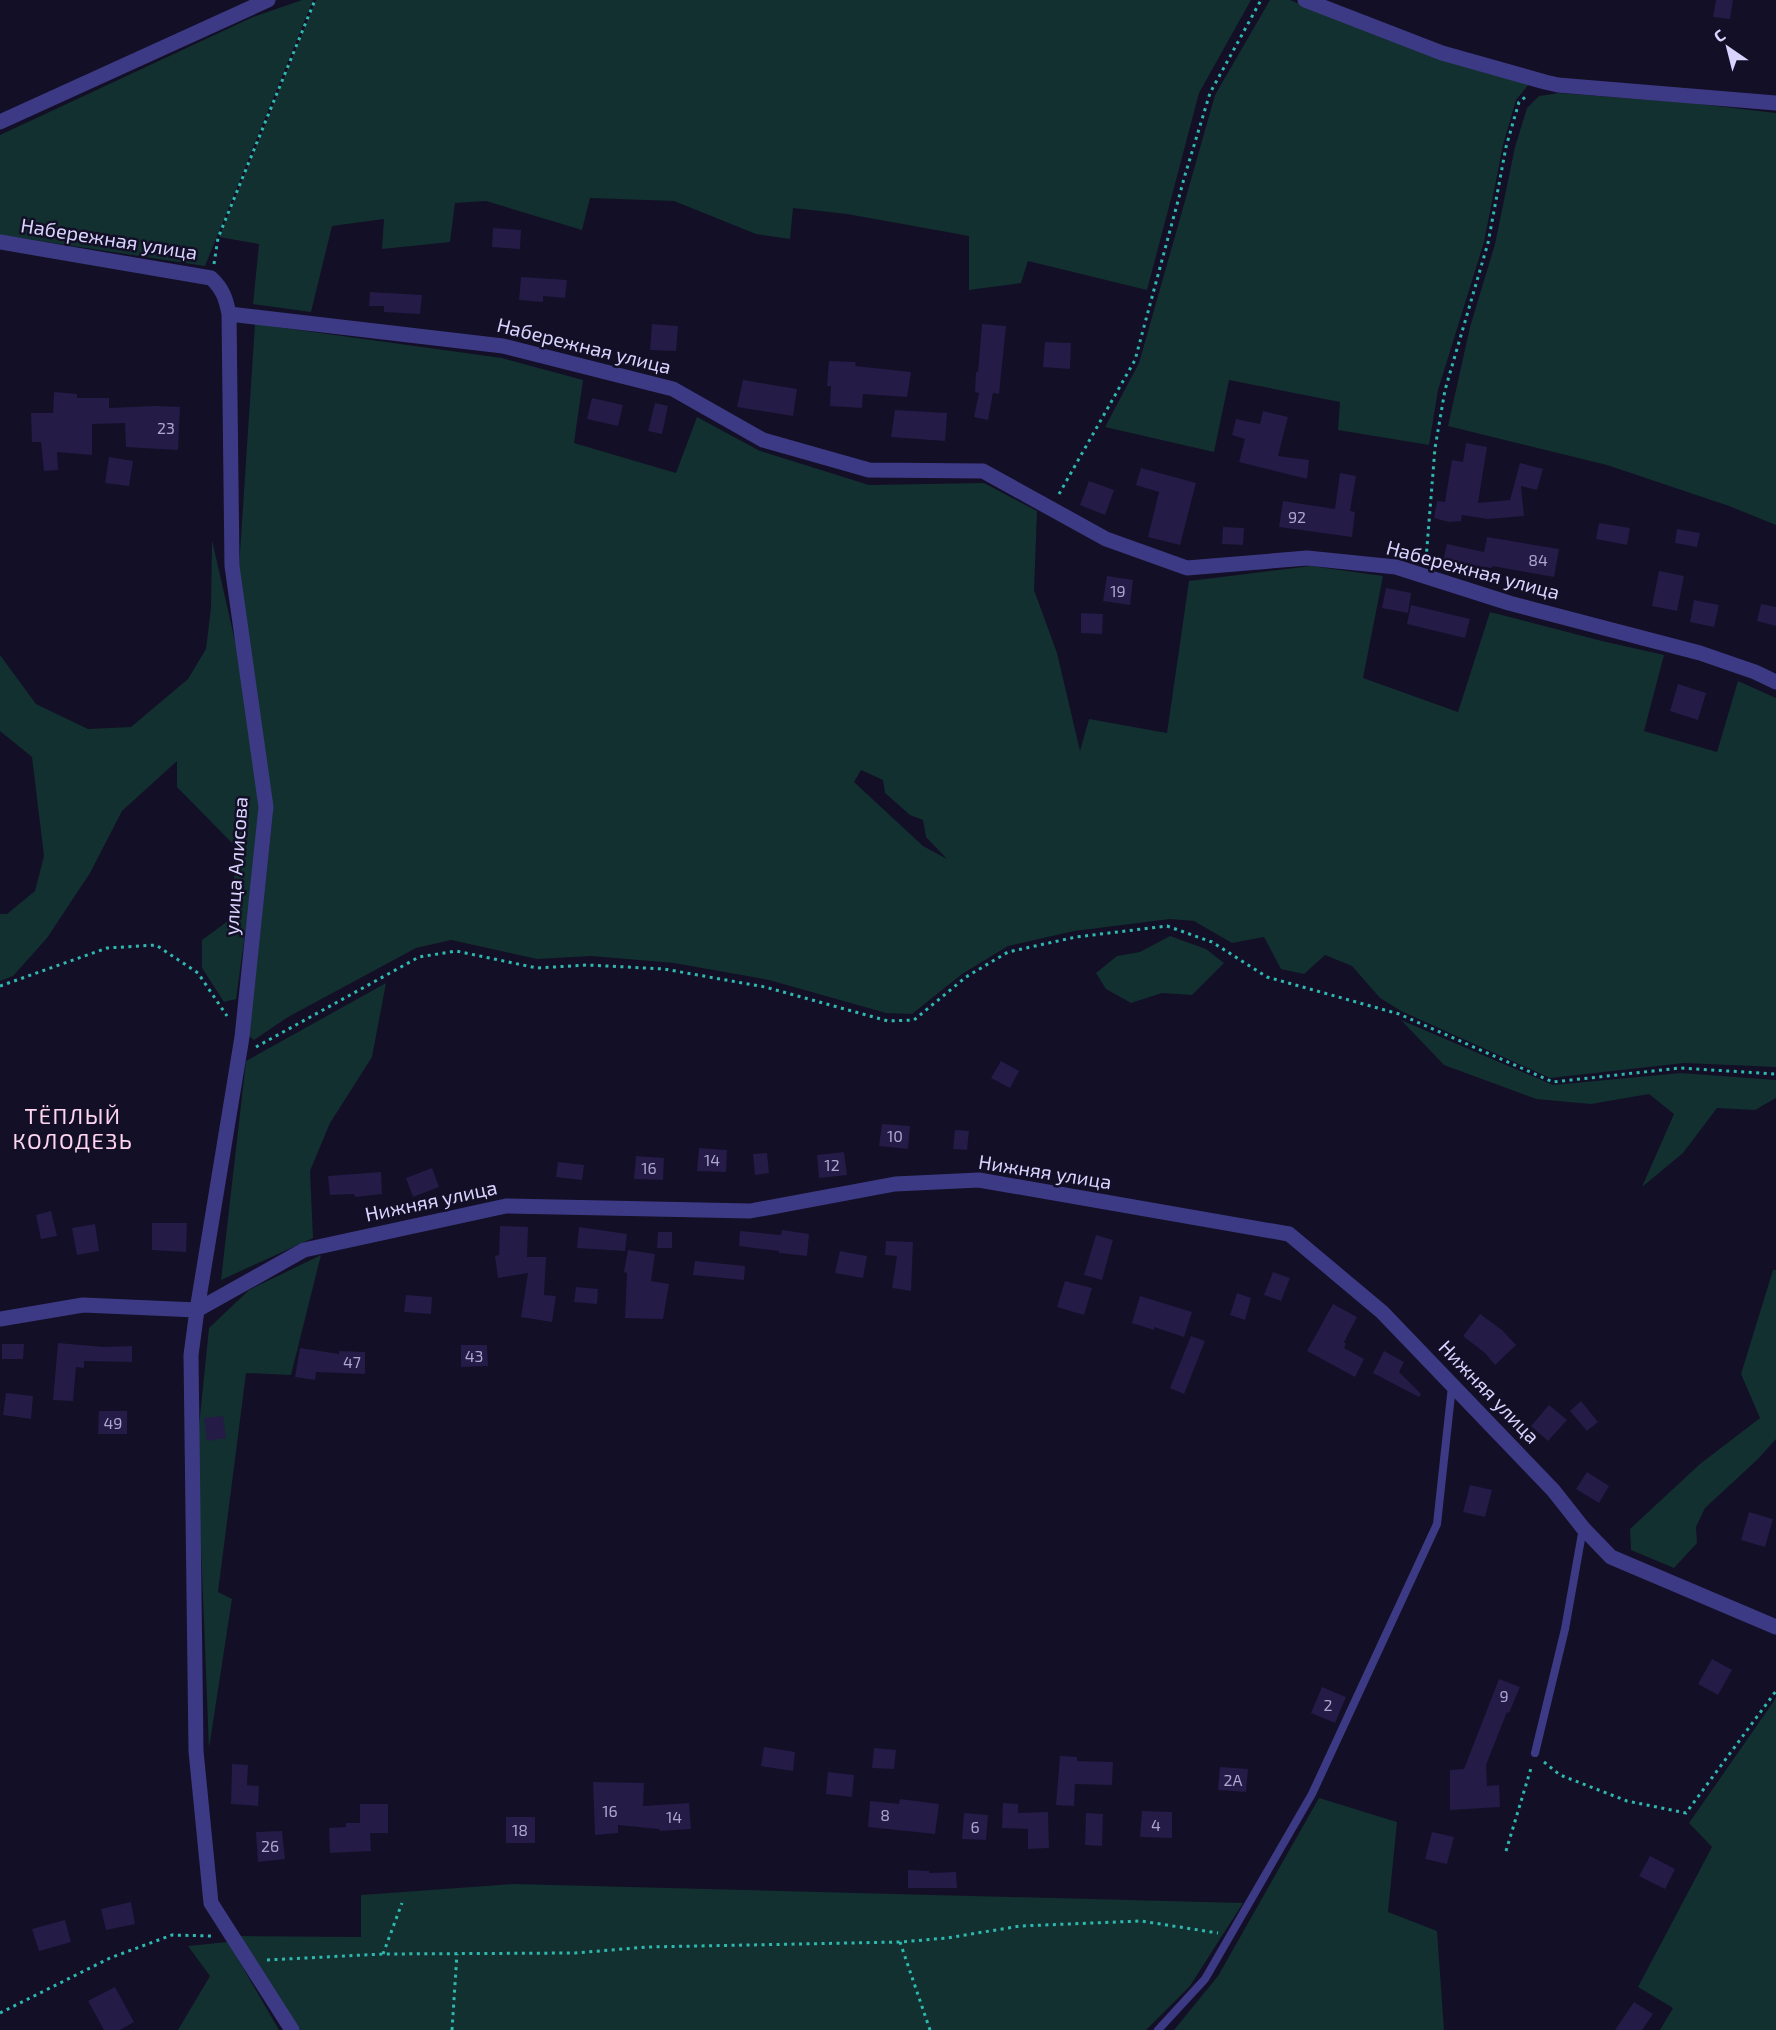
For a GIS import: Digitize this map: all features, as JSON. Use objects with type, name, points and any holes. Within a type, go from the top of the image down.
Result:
[{"type":"street","points":[[0,122],[268,0]]},
{"type":"street","points":[[1305,0],[1442,53],[1545,82],[1776,103]]},
{"type":"street","name":"Набережная улица","points":[[0,242],[212,278],[226,297],[229,314],[503,346],[673,389],[763,440],[869,470],[983,471],[1106,539],[1187,568],[1307,558],[1396,567],[1509,603],[1700,653],[1755,672],[1776,682]]},
{"type":"street","name":"улица Алисова","points":[[229,314],[232,566],[266,807],[242,1037],[196,1310],[191,1355],[196,1751],[211,1903],[292,2030]]},
{"type":"street","name":"Нижняя улица","points":[[196,1310],[304,1250],[506,1206],[750,1211],[895,1184],[978,1180],[1288,1234],[1382,1312],[1552,1490],[1583,1528],[1611,1557],[1776,1627]]},
{"type":"street","points":[[0,1319],[83,1305],[196,1310]]},
{"type":"lane","points":[[1158,2030],[1205,1979],[1312,1794],[1437,1524],[1452,1384]]},
{"type":"lane","points":[[1535,1754],[1565,1629],[1583,1528]]},
{"type":"path","points":[[212,278],[218,238],[315,0]]},
{"type":"path","points":[[1051,508],[1135,360],[1185,175],[1210,93],[1261,0]]},
{"type":"path","points":[[1425,576],[1435,448],[1445,390],[1488,243],[1506,147],[1518,102],[1545,82]]},
{"type":"path","points":[[238,1057],[419,957],[456,951],[537,968],[588,965],[664,969],[765,987],[888,1021],[914,1020],[966,977],[1008,952],[1076,937],[1167,926],[1212,942],[1267,977],[1399,1014],[1553,1082],[1680,1068],[1776,1074]]},
{"type":"path","points":[[0,986],[107,948],[156,945],[198,973],[242,1037]]},
{"type":"path","points":[[1506,1851],[1535,1754],[1560,1775],[1627,1801],[1686,1813],[1776,1691]]},
{"type":"path","points":[[383,1954],[402,1903]]},
{"type":"path","points":[[248,1960],[383,1954],[575,1953],[647,1947],[900,1942],[947,1938],[1020,1926],[1141,1921],[1230,1935]]},
{"type":"path","points":[[0,2013],[110,1958],[172,1935],[232,1936]]},
{"type":"path","points":[[900,1942],[930,2030]]},
{"type":"path","points":[[452,2030],[458,1954]]},
{"type":"green space","points":[[302,0],[313,0],[205,266],[0,235],[0,135],[253,17]]},
{"type":"green space","points":[[316,0],[1251,0],[1199,93],[1147,290],[1028,261],[1021,283],[969,290],[969,236],[847,214],[793,208],[790,239],[756,234],[674,201],[590,198],[582,230],[486,201],[455,203],[450,242],[382,249],[384,219],[332,226],[311,312],[253,304],[259,244],[219,237]]},
{"type":"green space","points":[[1270,0],[1290,0],[1442,59],[1529,84],[1516,100],[1503,145],[1484,242],[1438,390],[1429,445],[1338,430],[1340,402],[1229,380],[1214,452],[1105,427],[1139,363],[1215,95]]},
{"type":"green space","points":[[1559,93],[1690,103],[1776,113],[1776,525],[1729,506],[1607,465],[1448,426],[1470,327],[1495,244],[1515,147],[1527,108],[1539,96]]},
{"type":"green space","points":[[255,324],[502,358],[583,380],[574,443],[676,473],[697,417],[760,451],[869,485],[984,483],[1037,511],[1034,590],[1057,653],[1080,751],[1089,719],[1167,733],[1189,581],[1311,566],[1383,576],[1363,678],[1458,712],[1490,612],[1664,655],[1644,731],[1717,752],[1738,681],[1776,698],[1776,1067],[1684,1063],[1550,1078],[1401,1011],[1380,998],[1352,966],[1325,955],[1304,974],[1281,969],[1264,937],[1232,943],[1194,921],[1170,919],[1074,931],[1008,946],[962,974],[912,1014],[886,1013],[769,980],[674,963],[591,956],[537,959],[451,940],[416,948],[288,1017],[254,1040],[249,1036],[273,812],[239,568]],"holes":[[[861,770],[883,780],[885,793],[910,815],[923,820],[926,837],[947,859],[923,846],[854,782]]]},
{"type":"green space","points":[[212,540],[240,663],[262,812],[236,999],[224,1002],[202,968],[202,940],[228,921],[238,849],[177,787],[177,761],[122,811],[90,873],[47,938],[13,976],[0,981],[0,914],[7,914],[35,891],[44,856],[32,757],[0,731],[0,655],[36,704],[88,729],[131,727],[188,679],[206,649],[211,608]]},
{"type":"green space","points":[[1170,936],[1206,949],[1224,963],[1192,995],[1162,993],[1131,1003],[1106,989],[1096,973],[1117,956],[1140,952]]},
{"type":"green space","points":[[386,983],[372,1057],[330,1123],[310,1171],[313,1238],[221,1280],[246,1061]]},
{"type":"green space","points":[[1401,1020],[1553,1085],[1681,1073],[1776,1080],[1776,1098],[1755,1110],[1717,1108],[1683,1153],[1642,1187],[1674,1114],[1649,1094],[1591,1104],[1536,1099],[1444,1065]]},
{"type":"green space","points":[[321,1255],[291,1375],[246,1373],[218,1592],[232,1599],[209,1748],[197,1446],[209,1328],[249,1290]]},
{"type":"green space","points":[[1773,1270],[1776,1270],[1776,1439],[1705,1508],[1696,1527],[1697,1543],[1674,1568],[1631,1550],[1630,1529],[1700,1464],[1760,1418],[1741,1374]]},
{"type":"green space","points":[[1776,1698],[1776,2030],[1660,2030],[1673,2008],[1638,1987],[1712,1847],[1689,1823]]},
{"type":"green space","points":[[1319,1798],[1397,1822],[1388,1912],[1437,1931],[1444,2030],[1174,2030],[1218,1976]]},
{"type":"green space","points":[[514,1884],[1243,1903],[1190,1986],[1146,2030],[300,2030],[238,1936],[361,1937],[361,1895]]},
{"type":"green space","points":[[228,1942],[279,2030],[178,2030],[210,1976],[188,1946]]},
{"type":"building","points":[[1716,0],[1733,0],[1730,19],[1713,17]]},
{"type":"building","points":[[493,228],[521,230],[520,249],[492,247]]},
{"type":"building","points":[[521,277],[567,280],[565,298],[543,296],[543,302],[519,300]]},
{"type":"building","points":[[370,292],[422,295],[420,314],[384,312],[384,306],[369,306]]},
{"type":"building","points":[[652,324],[678,326],[676,351],[650,350]]},
{"type":"building","points":[[982,324],[1006,326],[999,394],[993,393],[988,420],[974,417],[979,393],[975,392]]},
{"type":"building","points":[[1045,342],[1071,343],[1070,369],[1043,367]]},
{"type":"building","points":[[829,361],[856,362],[855,366],[911,372],[907,397],[863,394],[862,408],[830,406],[831,386],[827,386]]},
{"type":"building","points":[[743,380],[797,389],[793,416],[737,407]]},
{"type":"building","points":[[54,392],[77,394],[77,398],[109,398],[109,408],[180,407],[178,450],[126,447],[125,423],[92,424],[92,455],[57,452],[58,470],[44,471],[41,442],[32,442],[31,413],[53,413]]},
{"type":"building","points":[[592,398],[623,405],[618,426],[587,419]]},
{"type":"building","points":[[655,403],[668,406],[662,434],[648,431]]},
{"type":"building","points":[[895,410],[947,413],[945,441],[891,437]]},
{"type":"building","points":[[1263,411],[1288,417],[1278,456],[1309,460],[1307,479],[1239,462],[1245,439],[1232,435],[1236,419],[1260,424]]},
{"type":"building","points":[[1466,443],[1487,447],[1478,503],[1510,500],[1520,463],[1543,469],[1537,490],[1521,486],[1524,516],[1488,519],[1462,515],[1461,521],[1449,522],[1434,518],[1437,501],[1445,502],[1452,460],[1463,462]]},
{"type":"building","points":[[109,457],[133,461],[129,486],[105,483]]},
{"type":"building","points":[[1141,468],[1196,483],[1180,545],[1148,537],[1159,492],[1136,485]]},
{"type":"building","points":[[1340,473],[1356,476],[1350,511],[1355,512],[1352,537],[1279,527],[1283,501],[1335,509]]},
{"type":"building","points":[[1089,481],[1114,490],[1105,515],[1080,505]]},
{"type":"building","points":[[1599,523],[1630,528],[1627,545],[1596,539]]},
{"type":"building","points":[[1223,527],[1244,528],[1243,545],[1222,544]]},
{"type":"building","points":[[1677,529],[1700,533],[1697,547],[1675,543]]},
{"type":"building","points":[[1487,537],[1559,549],[1554,577],[1492,566],[1492,568],[1443,561],[1447,544],[1484,552]]},
{"type":"building","points":[[1659,571],[1684,576],[1677,611],[1652,606]]},
{"type":"building","points":[[1107,576],[1133,580],[1130,605],[1103,601]]},
{"type":"building","points":[[1386,588],[1411,593],[1408,613],[1382,608]]},
{"type":"building","points":[[1694,600],[1719,605],[1714,627],[1690,622]]},
{"type":"building","points":[[1761,604],[1776,607],[1776,626],[1757,621]]},
{"type":"building","points":[[1411,605],[1470,619],[1465,638],[1407,624]]},
{"type":"building","points":[[1081,613],[1103,614],[1102,634],[1081,633]]},
{"type":"building","points":[[1678,684],[1706,693],[1698,720],[1670,711]]},
{"type":"building","points":[[1001,1061],[1019,1071],[1010,1088],[991,1078]]},
{"type":"building","points":[[882,1124],[910,1126],[908,1149],[879,1146]]},
{"type":"building","points":[[955,1130],[969,1131],[967,1150],[953,1149]]},
{"type":"building","points":[[699,1148],[727,1150],[726,1172],[697,1171]]},
{"type":"building","points":[[844,1152],[847,1175],[819,1178],[817,1155]]},
{"type":"building","points":[[767,1153],[769,1173],[755,1175],[753,1154]]},
{"type":"building","points":[[636,1156],[664,1158],[663,1180],[634,1179]]},
{"type":"building","points":[[558,1162],[584,1165],[582,1180],[556,1177]]},
{"type":"building","points":[[432,1168],[439,1187],[413,1197],[406,1178]]},
{"type":"building","points":[[381,1172],[382,1194],[355,1197],[354,1194],[330,1195],[328,1176]]},
{"type":"building","points":[[51,1211],[57,1236],[41,1239],[36,1215]]},
{"type":"building","points":[[152,1223],[187,1223],[186,1252],[152,1250]]},
{"type":"building","points":[[95,1224],[99,1251],[77,1255],[72,1228]]},
{"type":"building","points":[[500,1226],[528,1227],[527,1257],[546,1257],[544,1295],[556,1296],[552,1322],[521,1317],[528,1273],[498,1278],[495,1256],[499,1255]]},
{"type":"building","points":[[579,1227],[627,1234],[625,1251],[577,1248]]},
{"type":"building","points":[[782,1230],[809,1234],[807,1256],[739,1246],[740,1231],[781,1235]]},
{"type":"building","points":[[658,1232],[672,1232],[672,1248],[657,1248]]},
{"type":"building","points":[[1096,1235],[1113,1240],[1102,1280],[1084,1275]]},
{"type":"building","points":[[886,1241],[913,1242],[911,1291],[892,1288],[897,1256],[885,1255]]},
{"type":"building","points":[[628,1250],[655,1254],[651,1281],[669,1284],[663,1319],[625,1318],[627,1273],[624,1272]]},
{"type":"building","points":[[840,1251],[867,1256],[863,1278],[835,1273]]},
{"type":"building","points":[[695,1261],[745,1266],[744,1280],[693,1275]]},
{"type":"building","points":[[1273,1272],[1290,1278],[1281,1301],[1264,1295]]},
{"type":"building","points":[[1065,1281],[1092,1288],[1084,1315],[1057,1307]]},
{"type":"building","points":[[576,1287],[598,1289],[597,1304],[574,1302]]},
{"type":"building","points":[[1237,1293],[1251,1298],[1245,1320],[1230,1315]]},
{"type":"building","points":[[406,1295],[432,1297],[431,1314],[404,1312]]},
{"type":"building","points":[[1140,1296],[1192,1312],[1184,1337],[1154,1327],[1154,1330],[1132,1323]]},
{"type":"building","points":[[1333,1304],[1357,1317],[1344,1342],[1346,1344],[1344,1348],[1364,1359],[1355,1377],[1307,1351]]},
{"type":"building","points":[[1480,1314],[1502,1330],[1516,1345],[1495,1365],[1485,1353],[1463,1336]]},
{"type":"building","points":[[1191,1336],[1205,1341],[1184,1394],[1170,1388]]},
{"type":"building","points":[[58,1343],[104,1347],[132,1346],[132,1362],[84,1361],[84,1368],[76,1367],[73,1401],[53,1400]]},
{"type":"building","points":[[2,1344],[24,1344],[23,1359],[2,1359]]},
{"type":"building","points":[[461,1345],[487,1345],[488,1366],[461,1367]]},
{"type":"building","points":[[300,1348],[339,1354],[339,1351],[365,1352],[365,1374],[316,1372],[315,1380],[295,1377]]},
{"type":"building","points":[[1384,1351],[1404,1362],[1399,1372],[1421,1394],[1419,1397],[1373,1373]]},
{"type":"building","points":[[6,1393],[33,1396],[31,1419],[3,1415]]},
{"type":"building","points":[[1581,1401],[1598,1422],[1587,1431],[1570,1411]]},
{"type":"building","points":[[1549,1405],[1567,1420],[1548,1441],[1531,1426]]},
{"type":"building","points":[[99,1411],[127,1411],[127,1434],[98,1434]]},
{"type":"building","points":[[223,1416],[226,1438],[207,1441],[204,1418]]},
{"type":"building","points":[[1587,1472],[1609,1486],[1599,1503],[1576,1489]]},
{"type":"building","points":[[1470,1485],[1492,1490],[1485,1517],[1463,1512]]},
{"type":"building","points":[[1749,1512],[1773,1519],[1765,1547],[1741,1540]]},
{"type":"building","points":[[1712,1659],[1732,1670],[1718,1695],[1698,1684]]},
{"type":"building","points":[[1499,1679],[1520,1687],[1509,1713],[1507,1712],[1486,1765],[1487,1786],[1499,1785],[1500,1807],[1450,1810],[1450,1770],[1464,1769]]},
{"type":"building","points":[[1322,1687],[1346,1697],[1335,1723],[1311,1713]]},
{"type":"building","points":[[764,1747],[795,1752],[793,1771],[761,1766]]},
{"type":"building","points":[[874,1748],[896,1750],[894,1769],[872,1768]]},
{"type":"building","points":[[1060,1756],[1077,1757],[1077,1761],[1113,1762],[1112,1785],[1075,1784],[1074,1806],[1056,1805]]},
{"type":"building","points":[[232,1764],[248,1765],[247,1785],[259,1786],[258,1806],[231,1804]]},
{"type":"building","points":[[1220,1767],[1248,1769],[1246,1792],[1218,1790]]},
{"type":"building","points":[[828,1772],[854,1775],[852,1797],[826,1794]]},
{"type":"building","points":[[593,1782],[644,1783],[643,1806],[689,1803],[691,1829],[660,1831],[659,1829],[618,1825],[618,1833],[595,1835]]},
{"type":"building","points":[[900,1799],[939,1804],[935,1834],[868,1827],[870,1801],[899,1804]]},
{"type":"building","points":[[1003,1803],[1018,1804],[1018,1813],[1048,1812],[1049,1848],[1028,1849],[1028,1829],[1002,1828]]},
{"type":"building","points":[[360,1804],[388,1804],[388,1833],[370,1833],[371,1851],[330,1853],[329,1828],[346,1827],[346,1823],[360,1823]]},
{"type":"building","points":[[1142,1811],[1172,1812],[1172,1838],[1140,1837]]},
{"type":"building","points":[[964,1813],[988,1815],[986,1840],[962,1839]]},
{"type":"building","points":[[1086,1813],[1103,1814],[1102,1846],[1085,1845]]},
{"type":"building","points":[[506,1817],[535,1817],[535,1843],[506,1843]]},
{"type":"building","points":[[282,1831],[285,1859],[258,1862],[256,1832]]},
{"type":"building","points":[[1432,1832],[1454,1837],[1447,1864],[1425,1859]]},
{"type":"building","points":[[1650,1856],[1675,1869],[1665,1889],[1639,1876]]},
{"type":"building","points":[[908,1870],[929,1871],[929,1873],[956,1872],[957,1888],[908,1888]]},
{"type":"building","points":[[131,1902],[135,1924],[106,1930],[101,1909]]},
{"type":"building","points":[[65,1920],[71,1942],[39,1951],[32,1929]]},
{"type":"building","points":[[115,1987],[134,2022],[120,2030],[104,2030],[88,2001]]},
{"type":"building","points":[[1634,2002],[1653,2014],[1642,2030],[1615,2030]]},
{"type":"district","name":"ТЁПЛЫЙ КОЛОДЕЗЬ","points":[[73,1128]]}]
